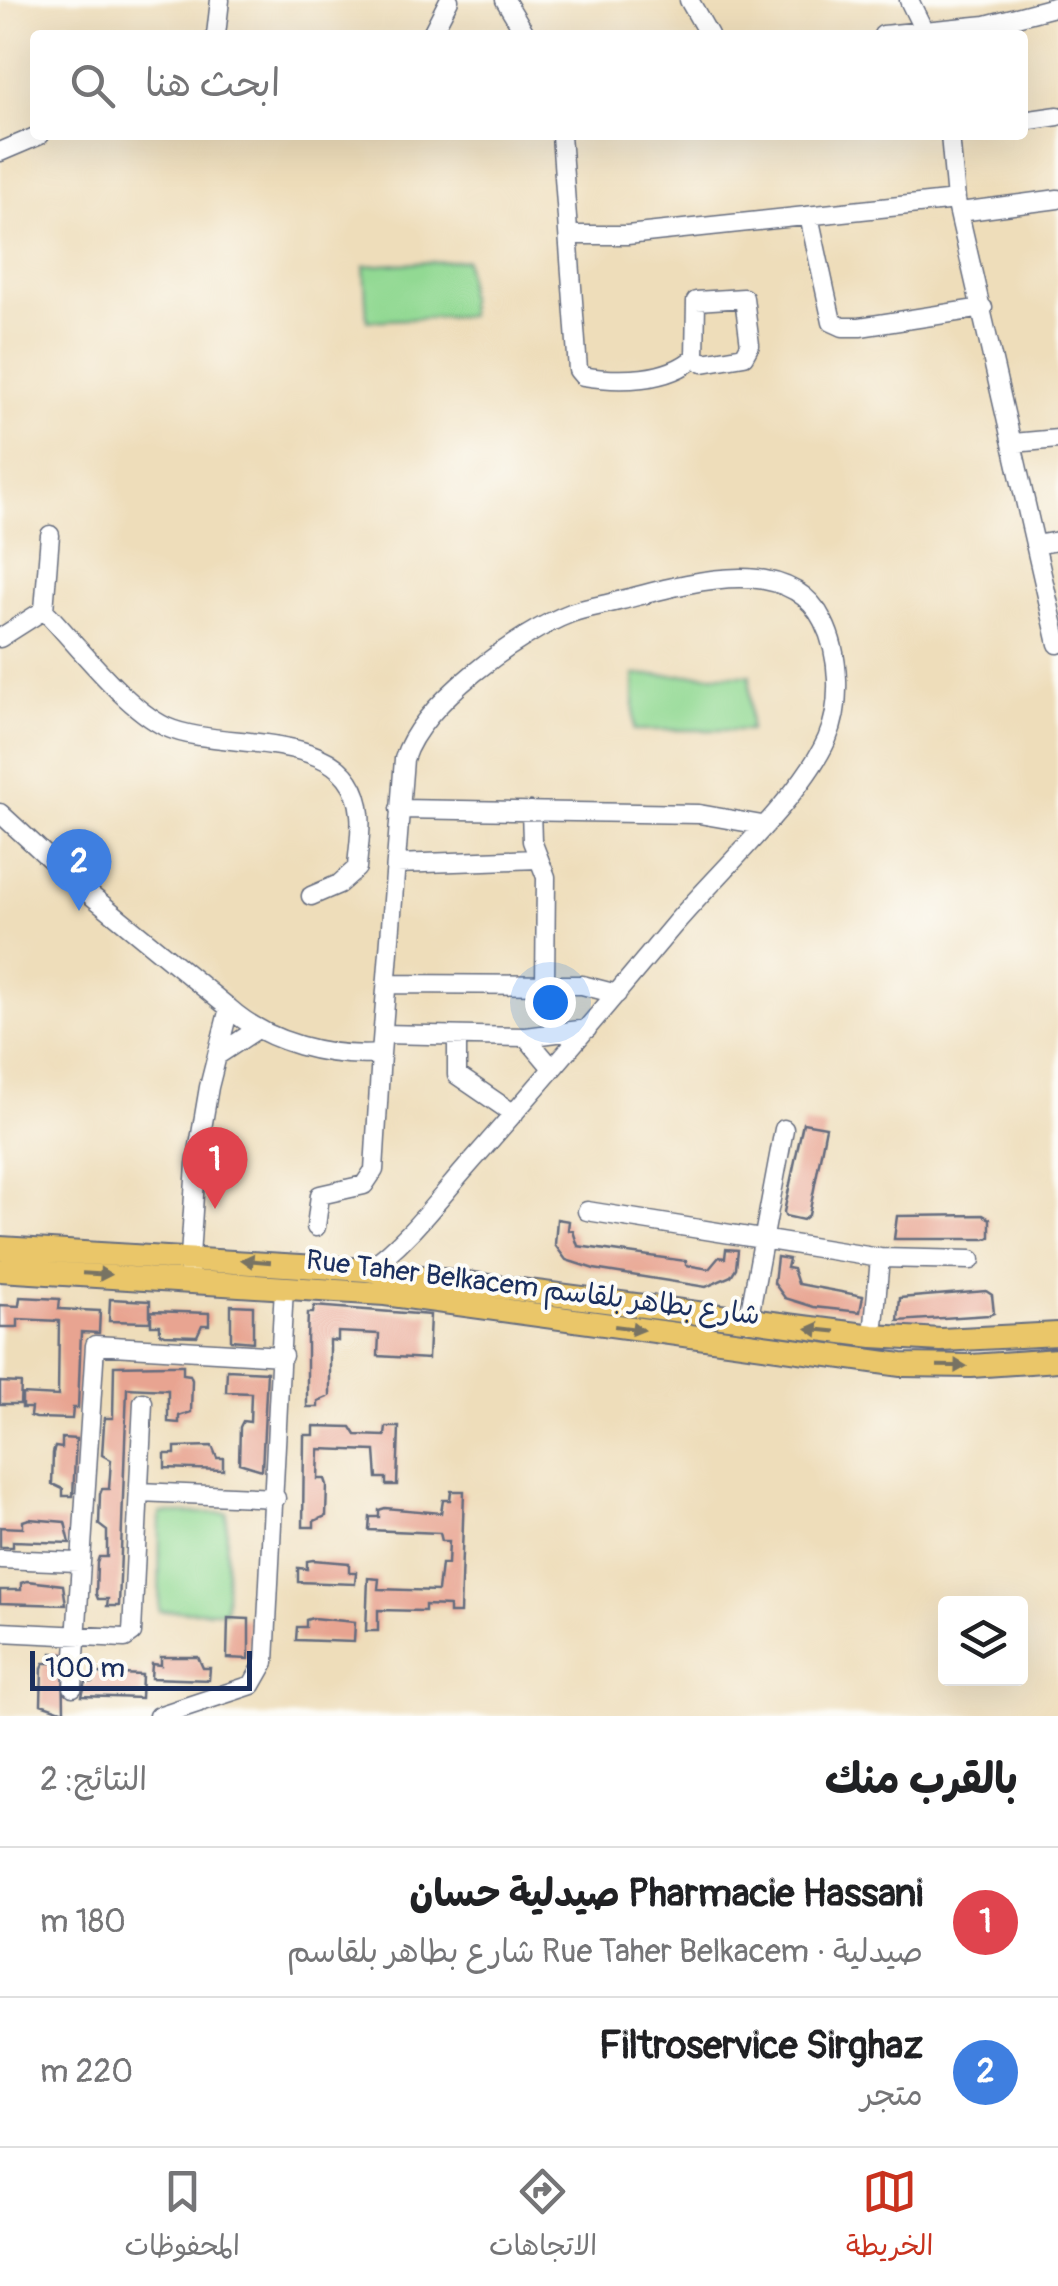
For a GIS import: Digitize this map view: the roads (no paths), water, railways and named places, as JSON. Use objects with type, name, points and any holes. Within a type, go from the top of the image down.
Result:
[{"type":"main road","name":"Rue Taher Belkacem شارع بطاهر بلقاسم","points":[[0,1248],[190,1267],[284,1287],[385,1294],[902,1364],[971,1366],[1058,1360]]},
{"type":"main road","name":"Rue Taher Belkacem شارع بطاهر بلقاسم","points":[[0,1270],[367,1270],[873,1336],[941,1340],[1058,1334]]},
{"type":"street","points":[[217,30],[220,0]]},
{"type":"street","points":[[434,30],[449,0]]},
{"type":"street","points":[[505,0],[523,30]]},
{"type":"street","points":[[688,0],[706,30]]},
{"type":"street","points":[[909,0],[924,30]]},
{"type":"street","points":[[948,30],[986,25],[1058,6]]},
{"type":"street","points":[[1028,120],[1058,116]]},
{"type":"street","points":[[0,152],[30,139]]},
{"type":"street","points":[[562,140],[572,235],[578,370],[583,376],[650,376],[681,370],[695,357]]},
{"type":"street","points":[[951,140],[958,206],[1058,644]]},
{"type":"street","points":[[572,235],[626,235],[809,216],[1058,199]]},
{"type":"street","points":[[809,216],[832,322],[860,326],[983,308]]},
{"type":"street","points":[[1012,443],[1058,439]]},
{"type":"street","points":[[50,535],[44,610],[126,695],[166,726],[223,740],[304,748],[342,772],[360,811],[357,868],[339,884],[311,896]]},
{"type":"street","points":[[1035,544],[1058,541]]},
{"type":"street","points":[[316,1227],[320,1195],[364,1185],[374,1170],[399,809],[410,740],[470,674],[570,614],[674,586],[744,578],[791,589],[813,603],[832,648],[836,678],[836,710],[827,740],[762,825],[514,1114],[417,1223],[367,1270]]},
{"type":"street","points":[[0,638],[44,610]]},
{"type":"street","points":[[399,809],[700,814],[762,825]]},
{"type":"street","points":[[531,811],[532,841],[546,877],[545,985]]},
{"type":"street","points":[[0,813],[76,883],[256,1030],[335,1053],[380,1054]]},
{"type":"street","points":[[396,864],[539,859]]},
{"type":"street","points":[[387,984],[582,986],[618,994]]},
{"type":"street","points":[[190,1267],[196,1164],[230,1008]]},
{"type":"street","points":[[383,1034],[526,1037],[587,1029]]},
{"type":"street","points":[[218,1055],[256,1030]]},
{"type":"street","points":[[526,1037],[552,1068]]},
{"type":"street","points":[[457,1038],[456,1076],[514,1114]]},
{"type":"street","points":[[748,1322],[784,1128]]},
{"type":"street","points":[[587,1211],[880,1258],[972,1260]]},
{"type":"street","points":[[873,1336],[880,1258]]},
{"type":"street","points":[[158,1716],[239,1691],[260,1675],[267,1649],[284,1287]]},
{"type":"street","points":[[74,1686],[78,1562],[94,1345],[283,1356]]},
{"type":"street","points":[[0,1632],[126,1638],[132,1633],[143,1402]]},
{"type":"street","points":[[139,1492],[276,1498]]},
{"type":"street","points":[[0,1559],[78,1562]]},
{"type":"place","name":"Filtroservice Sirghaz","points":[[79,911]]},
{"type":"place","name":"Pharmacie Hassani صيدلية حسان","points":[[215,1209]]}]
